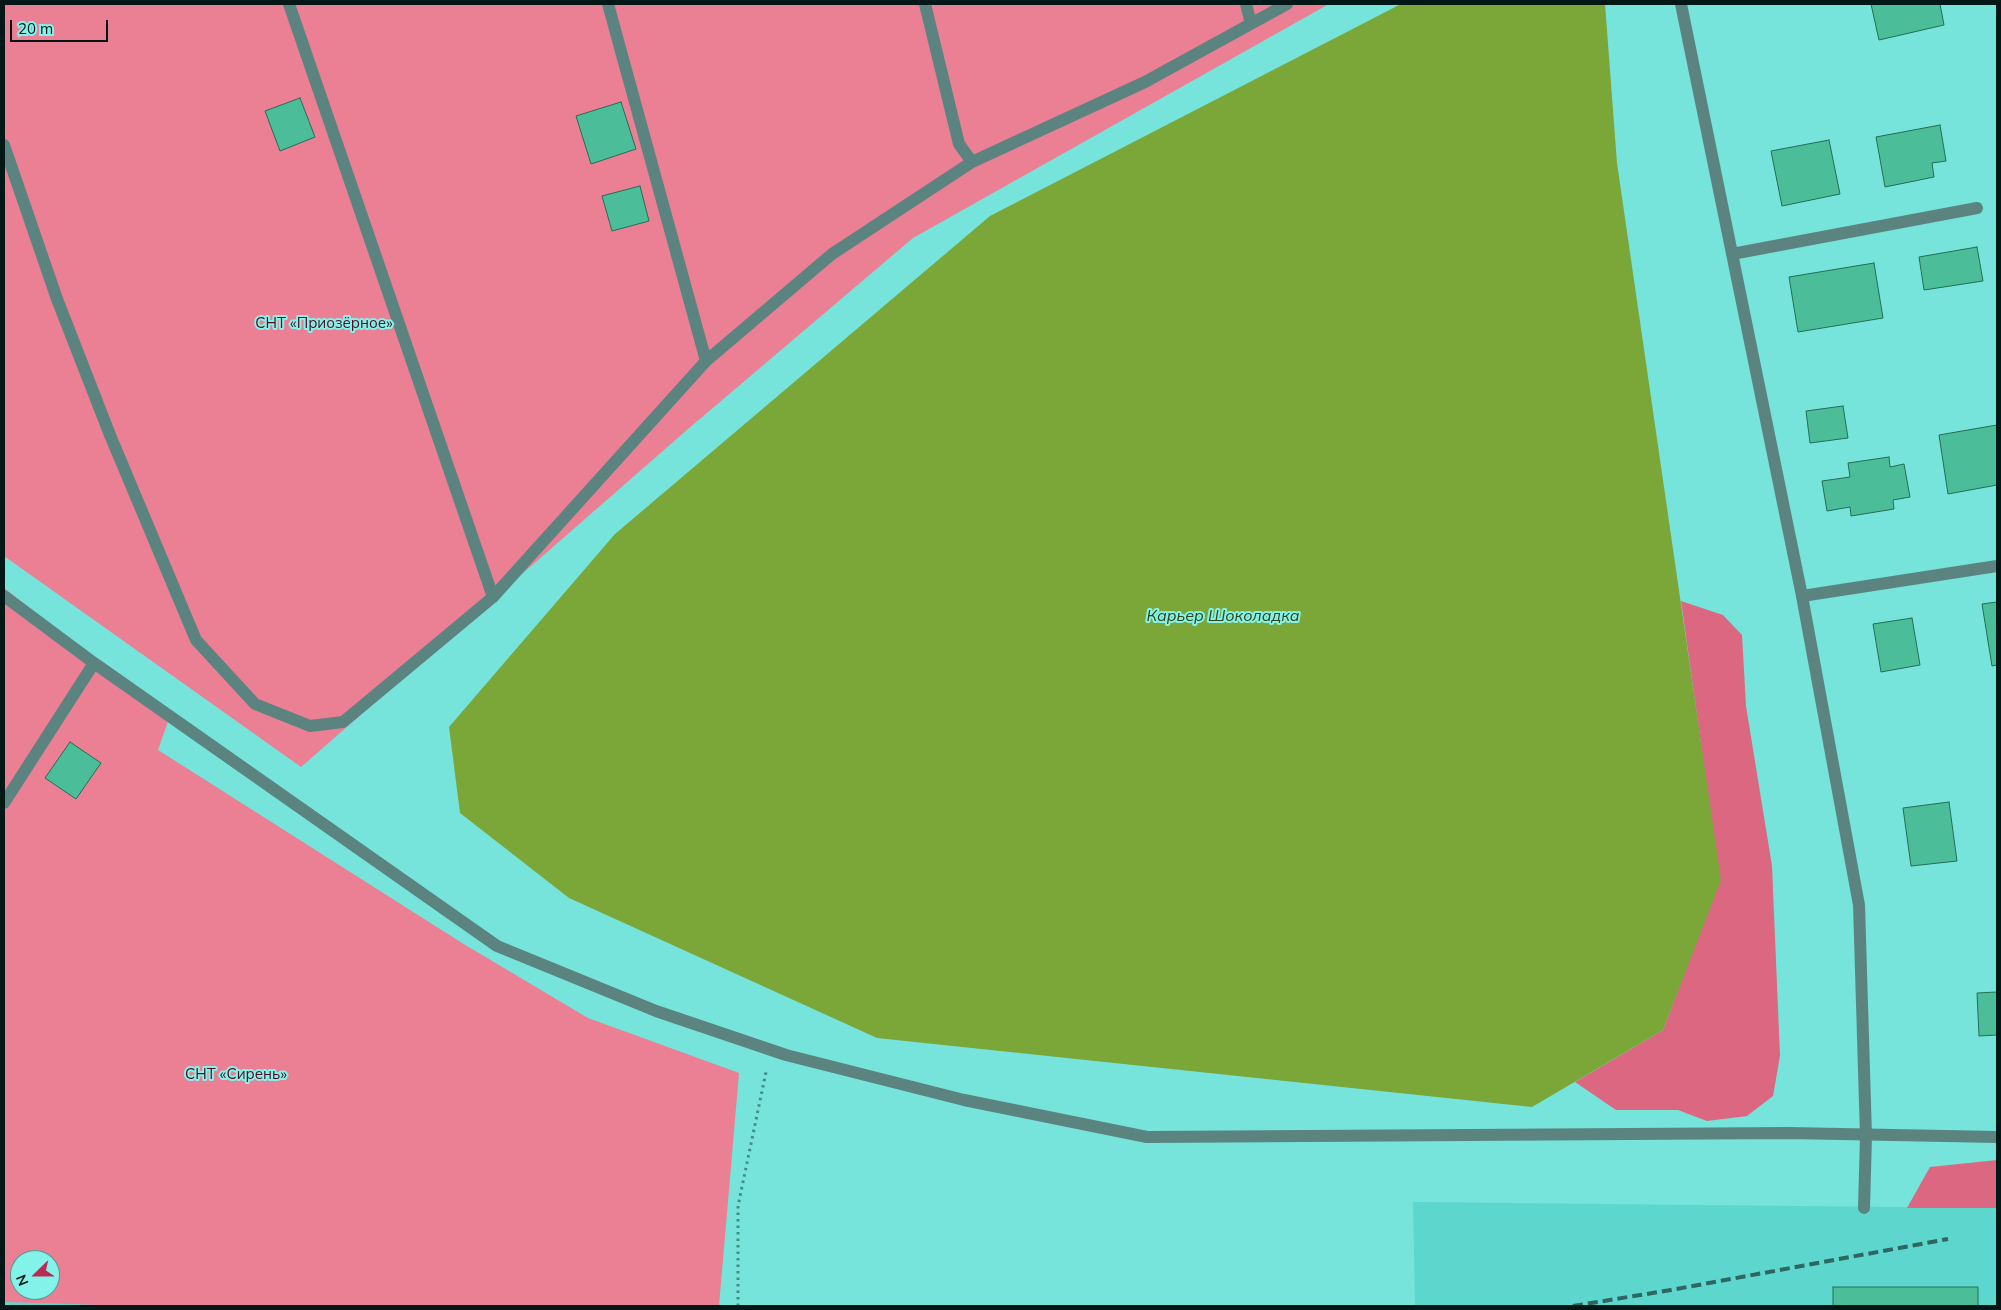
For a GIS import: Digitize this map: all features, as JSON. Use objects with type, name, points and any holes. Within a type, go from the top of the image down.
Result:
[{"type":"street","points":[[289,4],[493,597]]},
{"type":"street","points":[[608,4],[706,361]]},
{"type":"street","points":[[924,4],[959,144],[972,162]]},
{"type":"street","points":[[1246,4],[1251,24]]},
{"type":"street","points":[[4,145],[60,308],[110,435],[196,640],[254,704],[310,726],[343,722],[493,597],[706,361],[832,254],[972,162],[1145,82],[1287,4]]},
{"type":"street","points":[[1681,4],[1802,596],[1859,905],[1866,1136],[1864,1208]]},
{"type":"street","points":[[1732,254],[1976,208]]},
{"type":"street","points":[[1802,596],[1997,566]]},
{"type":"street","points":[[4,596],[94,662],[497,946],[656,1011],[770,1050],[964,1100],[1147,1137],[1790,1133],[1866,1136],[1997,1137]]},
{"type":"street","points":[[4,803],[94,662]]},
{"type":"path","points":[[738,1306],[738,1206],[770,1050]]},
{"type":"shaded area","points":[[1681,601],[1723,615],[1742,635],[1746,706],[1772,866],[1780,1056],[1773,1096],[1747,1116],[1707,1121],[1678,1110],[1616,1110],[1575,1082],[1663,1030],[1720,880]]},
{"type":"shaded area","points":[[1997,1160],[1997,1208],[1907,1208],[1930,1167]]},
{"type":"shaded area","points":[[1413,1202],[1997,1208],[1997,1306],[1415,1306]]},
{"type":"shaded area","points":[[4,1302],[129,1306],[4,1306]]},
{"type":"green space","name":"СНТ «Приозёрное»","points":[[4,4],[1329,4],[913,238],[688,429],[301,767],[4,556]]},
{"type":"green space","name":"СНТ «Сирень»","points":[[4,588],[170,716],[158,750],[462,943],[588,1018],[739,1073],[719,1306],[129,1306],[4,1302]]},
{"type":"water","name":"Карьер Шоколадка","points":[[1401,4],[1605,4],[1617,163],[1721,880],[1663,1030],[1532,1107],[877,1038],[569,898],[460,813],[449,727],[615,534],[990,216]]},
{"type":"building","points":[[1871,4],[1940,4],[1944,25],[1879,40]]},
{"type":"building","points":[[300,98],[315,137],[280,151],[265,111]]},
{"type":"building","points":[[621,102],[636,149],[591,164],[576,116]]},
{"type":"building","points":[[1940,125],[1946,161],[1932,163],[1934,177],[1885,187],[1876,137]]},
{"type":"building","points":[[1829,140],[1840,194],[1782,206],[1771,151]]},
{"type":"building","points":[[640,186],[649,221],[612,231],[602,196]]},
{"type":"building","points":[[1977,247],[1983,281],[1924,290],[1919,257]]},
{"type":"building","points":[[1874,263],[1883,318],[1798,332],[1789,277]]},
{"type":"building","points":[[1843,406],[1848,438],[1810,443],[1806,411]]},
{"type":"building","points":[[1997,425],[1997,485],[1948,494],[1939,435]]},
{"type":"building","points":[[1889,457],[1890,467],[1904,464],[1910,497],[1893,500],[1894,509],[1851,516],[1850,507],[1827,511],[1822,481],[1850,477],[1848,463]]},
{"type":"building","points":[[1997,602],[1997,665],[1992,666],[1982,604]]},
{"type":"building","points":[[1912,618],[1920,665],[1881,672],[1873,624]]},
{"type":"building","points":[[70,742],[101,763],[76,799],[45,778]]},
{"type":"building","points":[[1949,802],[1957,861],[1911,866],[1903,808]]},
{"type":"building","points":[[1997,992],[1997,1035],[1979,1036],[1977,993]]},
{"type":"building","points":[[1833,1287],[1978,1287],[1978,1306],[1833,1306]]},
{"type":"railway","points":[[1573,1306],[1948,1239]]}]
